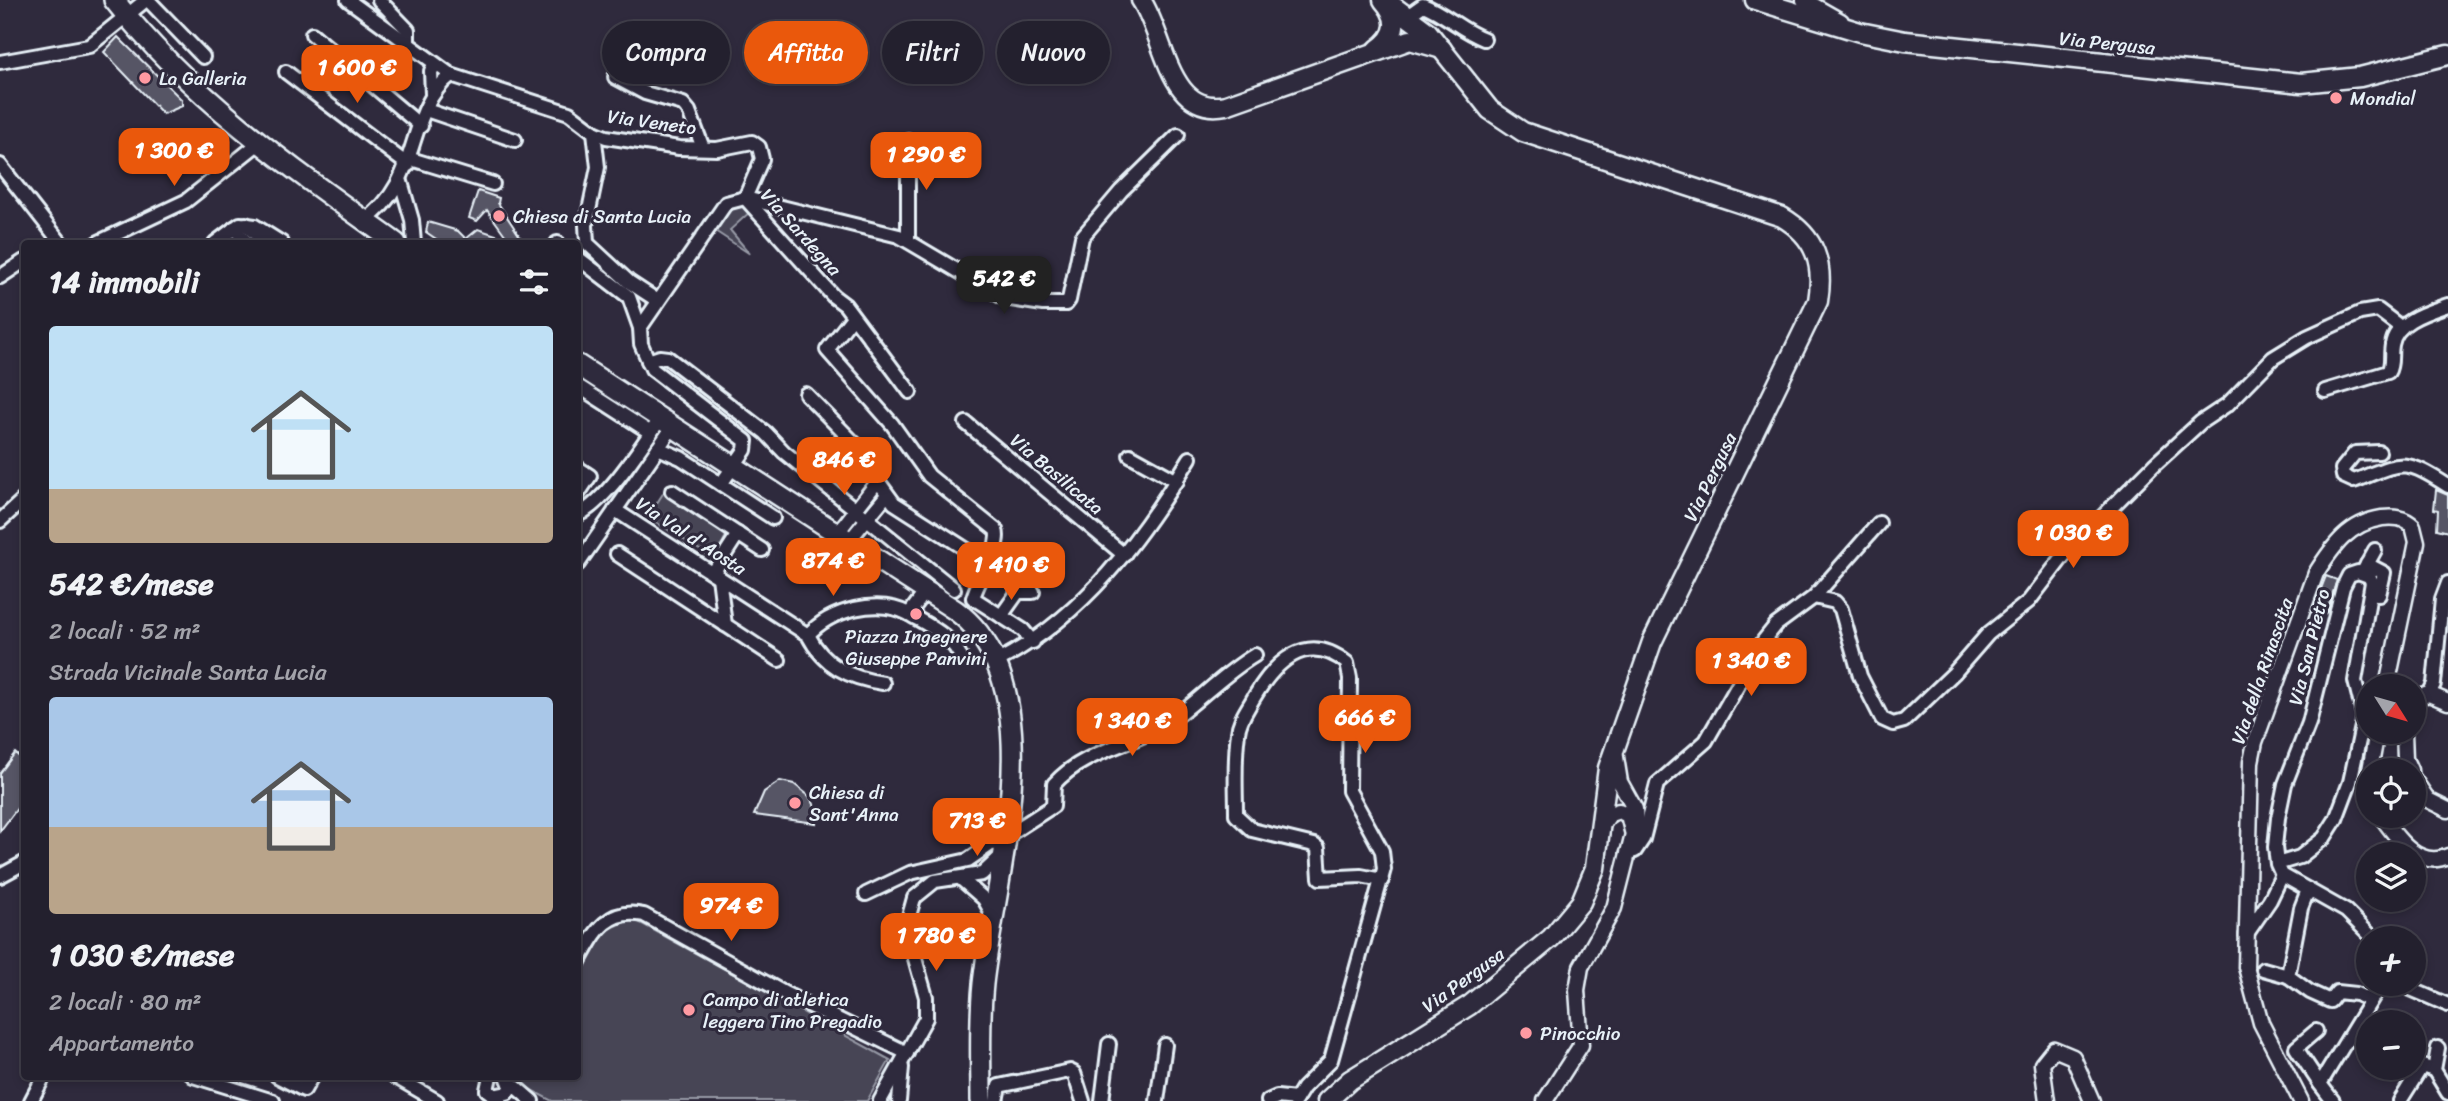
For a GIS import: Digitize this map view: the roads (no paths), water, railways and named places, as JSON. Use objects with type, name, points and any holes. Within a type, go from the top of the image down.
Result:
[{"type":"main road","points":[[106,0],[128,17]]},
{"type":"main road","points":[[114,0],[181,74],[259,143],[297,174],[392,240]]},
{"type":"main road","points":[[1141,0],[1153,22],[1177,84],[1186,95],[1205,107],[1226,105],[1366,57],[1397,40],[1412,18]]},
{"type":"main road","points":[[1384,0],[1394,15],[1397,40]]},
{"type":"main road","name":"Via Pergusa","points":[[1327,1101],[1350,1080],[1471,1005],[1551,939],[1569,920],[1590,885],[1604,789],[1615,747],[1652,642],[1818,301],[1821,285],[1819,259],[1807,236],[1783,218],[1523,132],[1485,104],[1443,49],[1412,18],[1384,0]]},
{"type":"main road","name":"Via Pergusa","points":[[1758,0],[1860,32],[1931,45],[2270,82],[2326,82],[2375,73]]},
{"type":"main road","points":[[1397,40],[1427,43],[1443,49]]},
{"type":"main road","points":[[2375,73],[2448,55]]},
{"type":"main road","points":[[2375,73],[2448,66]]},
{"type":"main road","points":[[581,368],[656,431],[726,476],[842,538],[926,591],[975,626],[996,662],[1006,695],[1011,730],[1004,845],[989,885],[993,915],[982,1001],[981,1101]]},
{"type":"street","points":[[0,62],[89,46],[147,0],[203,57]]},
{"type":"street","name":"Via Veneto","points":[[348,0],[451,75],[569,113],[594,132],[679,148],[752,142],[760,147],[762,159],[744,198]]},
{"type":"street","points":[[379,0],[408,30],[408,45]]},
{"type":"street","points":[[1804,0],[1860,32]]},
{"type":"street","points":[[1412,18],[1423,5],[1436,10],[1467,33],[1484,39]]},
{"type":"street","points":[[312,34],[421,125]]},
{"type":"street","points":[[364,221],[388,200],[401,183],[432,94],[431,71],[434,65]]},
{"type":"street","points":[[286,72],[409,162],[493,184]]},
{"type":"street","points":[[432,94],[451,75]]},
{"type":"street","points":[[629,84],[645,93],[683,104],[689,111],[703,148]]},
{"type":"street","points":[[426,110],[515,140]]},
{"type":"street","points":[[594,132],[598,167],[586,225],[587,243],[629,282],[657,301]]},
{"type":"street","points":[[744,198],[764,200],[908,240],[992,294],[1023,302],[1066,303],[1069,300],[1082,237],[1121,191],[1178,135]]},
{"type":"street","points":[[908,141],[908,240]]},
{"type":"street","points":[[103,240],[186,201],[259,143]]},
{"type":"street","points":[[0,164],[56,240]]},
{"type":"street","points":[[401,183],[412,220],[414,240]]},
{"type":"street","name":"Via Sardegna","points":[[640,328],[726,203],[744,198],[853,317],[910,392]]},
{"type":"street","points":[[240,226],[242,240]]},
{"type":"street","points":[[240,226],[260,240]]},
{"type":"street","points":[[219,240],[240,226],[255,226],[277,240]]},
{"type":"street","points":[[581,260],[629,297],[640,328],[641,344],[648,361],[662,378],[743,436],[747,445],[726,476]]},
{"type":"street","points":[[0,277],[21,263]]},
{"type":"street","points":[[2326,391],[2388,372],[2392,366],[2392,340],[2399,326],[2448,305]]},
{"type":"street","points":[[1814,597],[1835,602],[1841,609],[1860,676],[1882,719],[1893,724],[1904,721],[1954,673],[1988,634],[2029,601],[2065,554],[2154,465],[2201,422],[2228,404],[2273,358],[2306,337],[2360,313],[2378,310],[2399,326]]},
{"type":"street","points":[[853,317],[827,350],[892,424],[929,476],[996,530],[999,538],[996,549],[986,562],[973,598],[1023,630],[1033,642]]},
{"type":"street","points":[[648,361],[668,358],[766,433],[784,452],[954,589]]},
{"type":"street","points":[[581,388],[656,431]]},
{"type":"street","points":[[806,394],[873,462],[878,481],[886,496],[986,562]]},
{"type":"street","name":"Via Basilicata","points":[[966,423],[1124,555]]},
{"type":"street","points":[[656,431],[657,450]]},
{"type":"street","points":[[581,560],[657,450],[656,431]]},
{"type":"street","points":[[581,513],[597,500],[656,431]]},
{"type":"street","points":[[657,450],[726,476],[773,518]]},
{"type":"street","points":[[2379,452],[2355,453],[2342,470],[2343,476],[2354,481],[2394,466],[2408,464],[2448,486]]},
{"type":"street","points":[[1130,455],[1177,481]]},
{"type":"street","points":[[996,662],[1033,642],[1079,604],[1136,543],[1191,458]]},
{"type":"street","points":[[581,470],[590,476],[581,490]]},
{"type":"street","points":[[842,538],[855,510],[878,481]]},
{"type":"street","points":[[672,491],[762,550]]},
{"type":"street","points":[[842,538],[867,519],[886,496]]},
{"type":"street","points":[[0,521],[21,502]]},
{"type":"street","name":"Via Val d'Aosta","points":[[615,510],[808,635],[826,663],[861,680],[883,683]]},
{"type":"street","name":"Via della Rinascita","points":[[2301,1101],[2261,1023],[2246,967],[2251,762],[2255,742],[2316,573],[2329,551],[2355,526],[2367,521],[2402,518],[2413,526],[2417,542],[2389,674]]},
{"type":"street","points":[[1628,853],[1635,851],[1643,839],[1657,784],[1706,741],[1764,640],[1776,625],[1814,597],[1879,523]]},
{"type":"street","points":[[726,625],[716,575],[738,534]]},
{"type":"street","points":[[2365,569],[2375,550]]},
{"type":"street","points":[[617,554],[779,660]]},
{"type":"street","points":[[2365,569],[2384,573],[2379,595]]},
{"type":"street","points":[[2246,935],[2270,900],[2280,869],[2324,838],[2336,820],[2350,782],[2364,718],[2355,681],[2372,582],[2365,569]]},
{"type":"street","name":"Via San Pietro","points":[[2280,869],[2278,818],[2285,784],[2309,723],[2343,587],[2352,571],[2365,569]]},
{"type":"street","points":[[2429,694],[2434,684],[2442,599],[2448,583]]},
{"type":"street","points":[[909,614],[926,591]]},
{"type":"street","points":[[1001,615],[1018,592],[1033,592]]},
{"type":"street","points":[[808,635],[829,616],[882,605],[909,614],[944,635],[957,649],[962,660]]},
{"type":"street","points":[[1268,1101],[1277,1097],[1296,1100],[1303,1087],[1331,1060],[1382,880],[1385,859],[1349,791],[1350,678],[1347,663],[1338,655],[1323,649],[1294,654],[1282,660],[1261,684],[1241,719],[1238,732],[1236,815],[1252,830],[1318,848],[1320,878],[1361,876],[1382,880]]},
{"type":"street","points":[[866,894],[918,870],[968,860],[991,844],[1004,845],[1053,806],[1054,784],[1070,768],[1167,723],[1213,683],[1255,654]]},
{"type":"street","points":[[2426,695],[2448,702]]},
{"type":"street","points":[[1545,1101],[1581,1045],[1577,990],[1581,967],[1614,908],[1633,832],[1635,809],[1618,771],[1615,747]]},
{"type":"street","points":[[1604,789],[1617,788],[1627,794]]},
{"type":"street","points":[[1604,789],[1628,815],[1633,832]]},
{"type":"street","points":[[2426,797],[2448,810]]},
{"type":"street","points":[[1599,831],[1610,814],[1619,811],[1628,815]]},
{"type":"street","points":[[2391,828],[2413,853],[2434,860],[2448,856]]},
{"type":"street","points":[[0,876],[21,865]]},
{"type":"street","points":[[2280,869],[2308,890],[2346,911],[2361,926]]},
{"type":"street","points":[[880,1101],[922,1029],[926,1007],[906,927],[910,907],[927,885],[946,878],[960,878],[989,885]]},
{"type":"street","points":[[2288,976],[2301,908],[2308,890]]},
{"type":"street","points":[[581,958],[598,927],[607,919],[631,912],[644,915],[905,1058]]},
{"type":"street","points":[[2263,969],[2288,976],[2310,992],[2330,1001],[2337,992],[2356,994],[2370,1000]]},
{"type":"street","points":[[2426,995],[2448,1004]]},
{"type":"street","points":[[2320,1084],[2373,996]]},
{"type":"street","points":[[2316,1031],[2296,1048],[2333,1101]]},
{"type":"street","points":[[1102,1101],[1109,1044]]},
{"type":"street","points":[[1157,1101],[1165,1045]]},
{"type":"street","points":[[2434,1070],[2438,1048]]},
{"type":"street","points":[[2047,1101],[2042,1065],[2054,1049],[2073,1057],[2092,1101]]},
{"type":"street","points":[[899,1101],[905,1058]]},
{"type":"street","points":[[2400,1101],[2422,1066],[2434,1070],[2448,1093]]},
{"type":"street","points":[[996,1101],[999,1086],[1070,1071],[1074,1073],[1083,1101]]},
{"type":"street","points":[[31,1101],[42,1080]]},
{"type":"street","points":[[206,1080],[273,1101]]},
{"type":"street","points":[[285,1080],[304,1090],[310,1080]]},
{"type":"street","points":[[401,1080],[437,1101]]},
{"type":"street","points":[[488,1080],[491,1098],[504,1096],[509,1080]]},
{"type":"street","points":[[510,1080],[532,1101]]},
{"type":"place","name":"La Galleria","points":[[145,78]]},
{"type":"place","name":"Mondial","points":[[2336,98]]},
{"type":"place","name":"Chiesa di Santa Lucia","points":[[499,216]]},
{"type":"place","name":"Piazza Ingegnere Giuseppe Panvini","points":[[916,614]]},
{"type":"place","name":"Chiesa di Sant'Anna","points":[[795,803]]},
{"type":"place","name":"Campo di atletica leggera Tino Pregadio","points":[[689,1010]]},
{"type":"place","name":"Pinocchio","points":[[1526,1033]]}]
